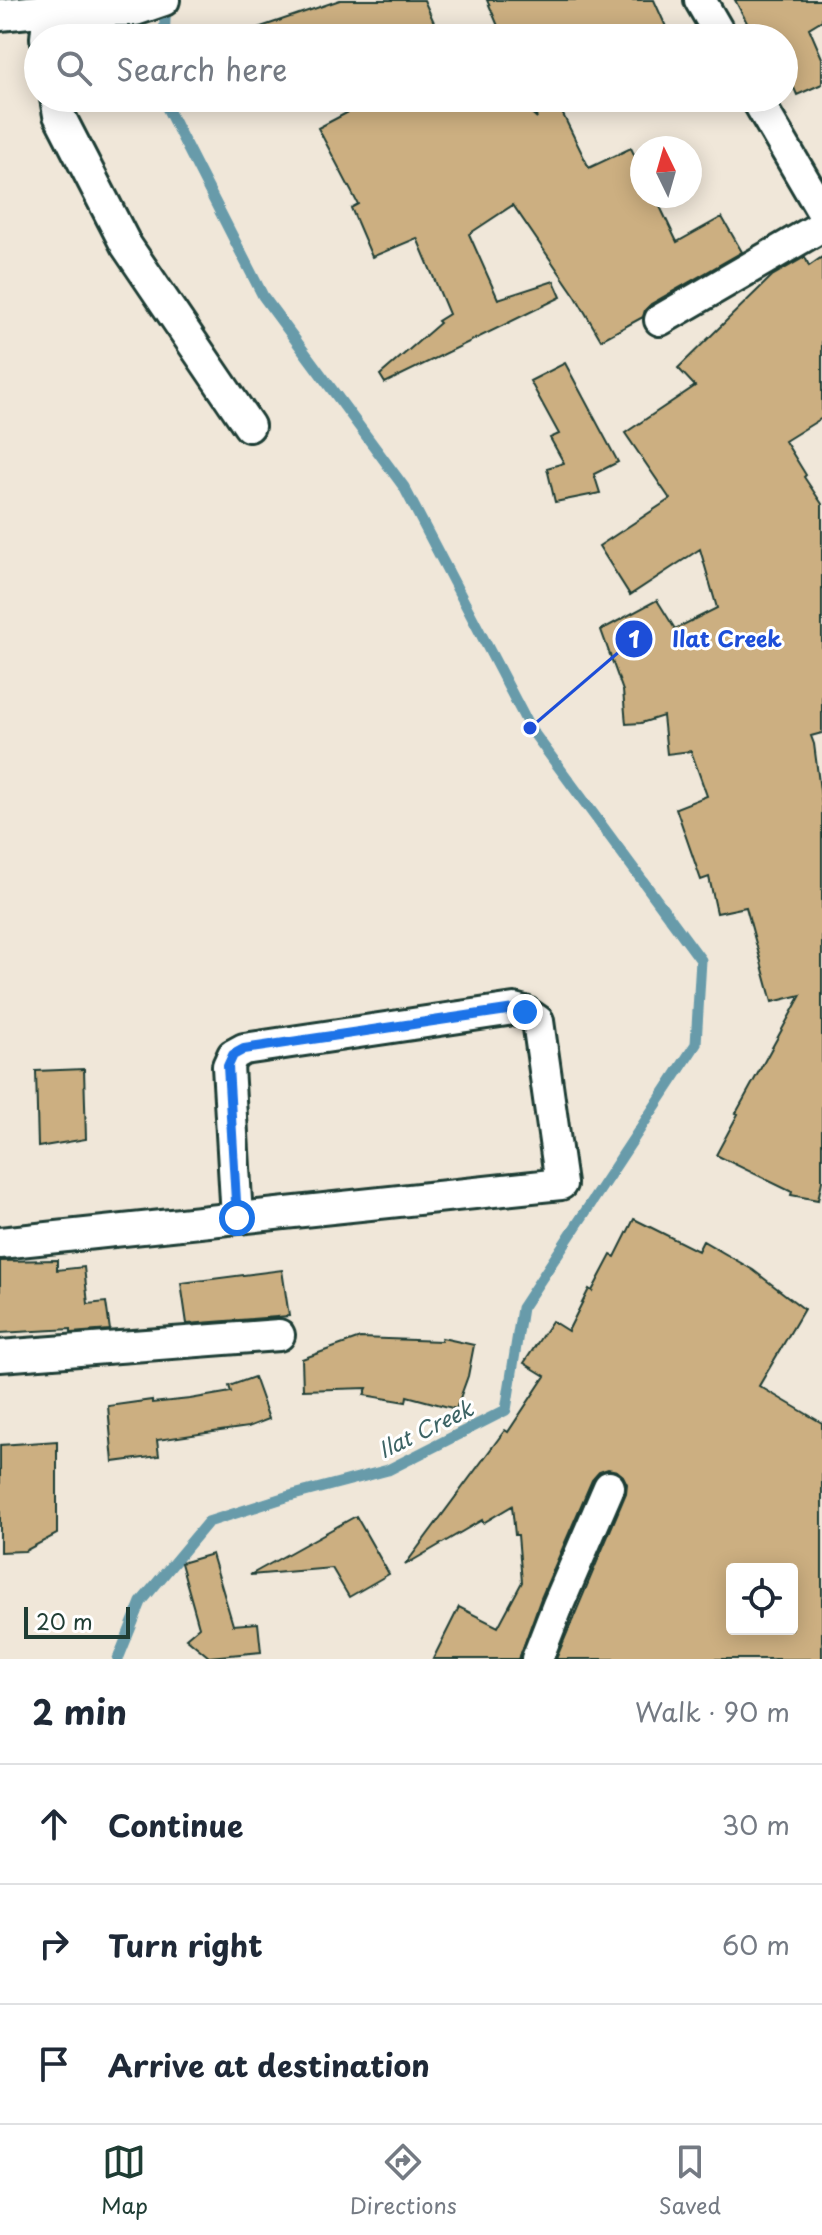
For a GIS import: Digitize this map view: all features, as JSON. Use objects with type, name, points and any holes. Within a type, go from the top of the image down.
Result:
[{"type":"street","points":[[0,15],[48,16],[135,10],[164,0]]},
{"type":"street","points":[[700,0],[714,24]]},
{"type":"street","points":[[58,112],[126,245],[249,426]]},
{"type":"street","points":[[764,112],[822,211]]},
{"type":"street","points":[[660,320],[822,226]]},
{"type":"street","points":[[0,1243],[561,1184],[538,1021],[514,1009],[244,1049],[233,1055],[228,1066],[237,1218]]},
{"type":"street","points":[[0,1356],[279,1335]]},
{"type":"street","points":[[537,1659],[609,1487]]},
{"type":"building","points":[[340,0],[424,0],[435,24],[269,24]]},
{"type":"building","points":[[487,0],[654,0],[665,24],[497,24]]},
{"type":"building","points":[[735,0],[822,0],[822,20],[809,28],[822,58],[822,84],[798,95],[798,24],[748,24]]},
{"type":"building","points":[[348,112],[530,112],[537,118],[534,112],[562,112],[589,168],[630,148],[630,208],[661,208],[677,242],[722,217],[742,252],[651,304],[643,317],[601,340],[576,297],[513,205],[469,234],[498,299],[554,281],[561,297],[385,383],[380,375],[449,314],[417,238],[372,257],[351,208],[358,204],[318,128]]},
{"type":"building","points":[[805,257],[809,266],[822,257],[822,418],[785,441],[822,504],[822,733],[811,736],[822,806],[822,1181],[818,1200],[791,1195],[792,1192],[716,1155],[801,995],[772,1002],[746,907],[717,913],[709,877],[701,880],[676,808],[707,796],[691,751],[667,754],[663,716],[626,724],[623,691],[601,630],[657,600],[675,629],[717,608],[700,549],[630,595],[599,546],[670,499],[625,433],[695,386],[678,368],[772,276]]},
{"type":"building","points":[[565,363],[618,462],[594,474],[600,493],[555,502],[547,468],[564,463],[550,438],[559,434],[530,381]]},
{"type":"building","points":[[84,1069],[86,1139],[38,1147],[36,1071]]},
{"type":"building","points":[[634,1219],[698,1251],[703,1241],[753,1270],[804,1309],[759,1386],[822,1423],[822,1659],[556,1659],[626,1493],[627,1484],[623,1476],[608,1469],[599,1472],[592,1480],[541,1598],[519,1659],[433,1659],[459,1607],[498,1627],[522,1582],[512,1506],[405,1565],[505,1430],[508,1432],[545,1376],[524,1363],[552,1321],[568,1331],[589,1289],[592,1291],[611,1255],[615,1257]]},
{"type":"building","points":[[57,1260],[57,1270],[84,1267],[88,1304],[106,1302],[110,1330],[0,1333],[0,1261]]},
{"type":"building","points":[[282,1270],[289,1316],[187,1324],[181,1283]]},
{"type":"building","points":[[360,1338],[441,1341],[442,1338],[474,1345],[468,1376],[456,1409],[407,1396],[406,1402],[364,1395],[367,1388],[303,1390],[302,1359]]},
{"type":"building","points":[[254,1377],[269,1419],[248,1427],[157,1440],[159,1456],[113,1462],[108,1406],[231,1392],[229,1386]]},
{"type":"building","points":[[57,1441],[57,1534],[25,1551],[0,1552],[0,1445]]},
{"type":"building","points":[[356,1516],[389,1574],[349,1597],[332,1568],[250,1575]]},
{"type":"building","points":[[212,1554],[233,1625],[258,1623],[261,1652],[209,1657],[186,1638],[199,1627],[181,1563]]},
{"type":"waterway","name":"Ilat Creek","points":[[165,24],[166,3]]},
{"type":"waterway","name":"Ilat Creek","points":[[118,1659],[141,1602],[208,1522],[388,1470],[506,1410],[522,1308],[696,1044],[701,960],[530,728],[404,487],[263,296],[169,112]]},
{"type":"place","name":"Ilat Creek","points":[[530,728]]},
{"type":"route","points":[[237,1218],[228,1066],[233,1055],[244,1049],[514,1009],[525,1012]]}]
